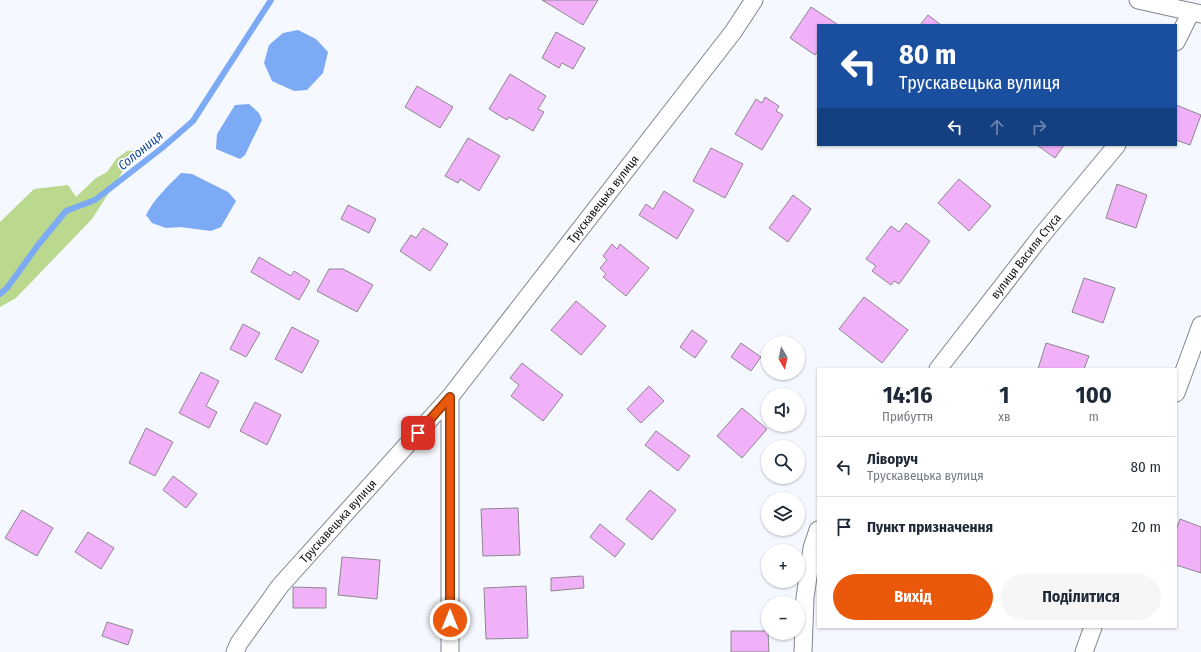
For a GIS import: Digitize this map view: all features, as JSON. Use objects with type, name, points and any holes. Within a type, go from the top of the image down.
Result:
[{"type":"street","name":"Трускавецька вулиця","points":[[235,652],[239,643],[280,586],[450,397],[733,32],[754,0]]},
{"type":"street","points":[[1138,0],[1196,13],[1177,41]]},
{"type":"street","name":"вулиця Василя Стуса","points":[[939,368],[1042,234],[1116,146]]},
{"type":"street","points":[[1177,390],[1201,325]]},
{"type":"street","points":[[450,397],[450,652]]},
{"type":"street","points":[[802,652],[805,598],[812,548],[817,533]]},
{"type":"street","points":[[1084,652],[1093,628]]},
{"type":"green space","points":[[143,150],[123,171],[92,219],[16,298],[0,307],[0,222],[34,189],[68,185],[76,197],[96,178],[107,172],[116,159],[127,151]]},
{"type":"water","points":[[298,30],[316,39],[328,52],[323,73],[307,90],[294,91],[272,81],[264,63],[269,45],[283,33]]},
{"type":"water","points":[[249,104],[259,113],[262,120],[245,155],[240,159],[216,149],[217,134],[235,105]]},
{"type":"water","points":[[181,173],[192,174],[228,192],[236,201],[221,227],[211,231],[180,227],[166,228],[152,223],[146,215],[157,198]]},
{"type":"building","points":[[542,0],[598,0],[583,25]]},
{"type":"building","points":[[811,7],[837,24],[817,24],[817,52],[815,55],[790,38]]},
{"type":"building","points":[[928,15],[940,24],[921,24]]},
{"type":"building","points":[[556,32],[585,48],[573,69],[562,63],[559,68],[542,58]]},
{"type":"building","points":[[510,74],[546,96],[538,109],[544,112],[533,131],[509,117],[507,120],[489,109]]},
{"type":"building","points":[[417,86],[453,107],[440,128],[405,107]]},
{"type":"building","points":[[765,97],[779,106],[776,111],[783,115],[762,150],[735,134],[756,99],[762,103]]},
{"type":"building","points":[[1177,105],[1201,115],[1190,145],[1177,140]]},
{"type":"building","points":[[468,138],[500,156],[479,191],[460,179],[458,183],[445,176]]},
{"type":"building","points":[[1038,146],[1063,146],[1055,158]]},
{"type":"building","points":[[711,148],[743,164],[725,198],[693,181]]},
{"type":"building","points":[[959,179],[991,206],[969,231],[938,203]]},
{"type":"building","points":[[1117,184],[1147,195],[1136,228],[1106,218]]},
{"type":"building","points":[[664,191],[694,210],[677,239],[639,215],[646,204],[653,209]]},
{"type":"building","points":[[793,195],[811,209],[788,242],[769,228]]},
{"type":"building","points":[[348,205],[376,219],[369,233],[341,219]]},
{"type":"building","points":[[906,223],[930,241],[899,284],[894,281],[891,285],[872,271],[876,266],[866,259],[891,226],[899,232]]},
{"type":"building","points":[[423,228],[448,244],[430,271],[400,251],[411,235],[416,238]]},
{"type":"building","points":[[612,244],[617,249],[620,244],[649,268],[626,296],[603,277],[606,274],[600,268],[607,260],[603,256]]},
{"type":"building","points":[[259,257],[291,276],[294,271],[310,281],[299,300],[251,272]]},
{"type":"building","points":[[329,269],[343,269],[373,285],[357,312],[317,291]]},
{"type":"building","points":[[1084,278],[1115,288],[1103,323],[1072,312]]},
{"type":"building","points":[[864,297],[908,330],[882,363],[839,329]]},
{"type":"building","points":[[576,301],[606,326],[581,355],[551,330]]},
{"type":"building","points":[[243,324],[260,333],[246,357],[230,349]]},
{"type":"building","points":[[292,327],[319,341],[302,373],[275,359]]},
{"type":"building","points":[[692,330],[707,341],[695,358],[680,347]]},
{"type":"building","points":[[741,343],[761,357],[751,371],[731,357]]},
{"type":"building","points":[[1046,343],[1089,356],[1084,368],[1038,368]]},
{"type":"building","points":[[522,363],[563,395],[543,421],[511,396],[519,385],[510,378]]},
{"type":"building","points":[[201,372],[219,381],[206,406],[217,412],[209,428],[179,413]]},
{"type":"building","points":[[649,386],[664,401],[641,423],[627,409]]},
{"type":"building","points":[[255,402],[281,415],[267,445],[240,431]]},
{"type":"building","points":[[742,408],[761,424],[761,432],[764,432],[742,458],[717,436]]},
{"type":"building","points":[[146,428],[173,442],[155,476],[129,463]]},
{"type":"building","points":[[656,431],[690,456],[678,471],[645,445]]},
{"type":"building","points":[[173,476],[197,494],[186,508],[163,490]]},
{"type":"building","points":[[650,490],[676,510],[652,540],[626,519]]},
{"type":"building","points":[[518,508],[520,555],[483,556],[481,509]]},
{"type":"building","points":[[22,510],[53,528],[37,556],[5,538]]},
{"type":"building","points":[[1180,519],[1201,527],[1201,573],[1177,565],[1177,527]]},
{"type":"building","points":[[600,524],[625,544],[615,557],[590,537]]},
{"type":"building","points":[[88,532],[114,548],[101,569],[75,552]]},
{"type":"building","points":[[342,557],[380,560],[377,599],[338,595]]},
{"type":"building","points":[[583,576],[584,588],[551,591],[551,578]]},
{"type":"building","points":[[526,586],[528,638],[486,639],[484,588]]},
{"type":"building","points":[[293,587],[326,588],[326,608],[293,608]]},
{"type":"building","points":[[107,622],[133,630],[128,645],[102,636]]},
{"type":"building","points":[[731,631],[761,631],[761,640],[768,640],[769,652],[731,652]]},
{"type":"waterway","name":"Солониця","points":[[0,294],[7,288],[38,245],[66,211],[95,200],[162,148],[193,121],[271,0]]},
{"type":"route","points":[[418,433],[450,397],[450,620]]}]
